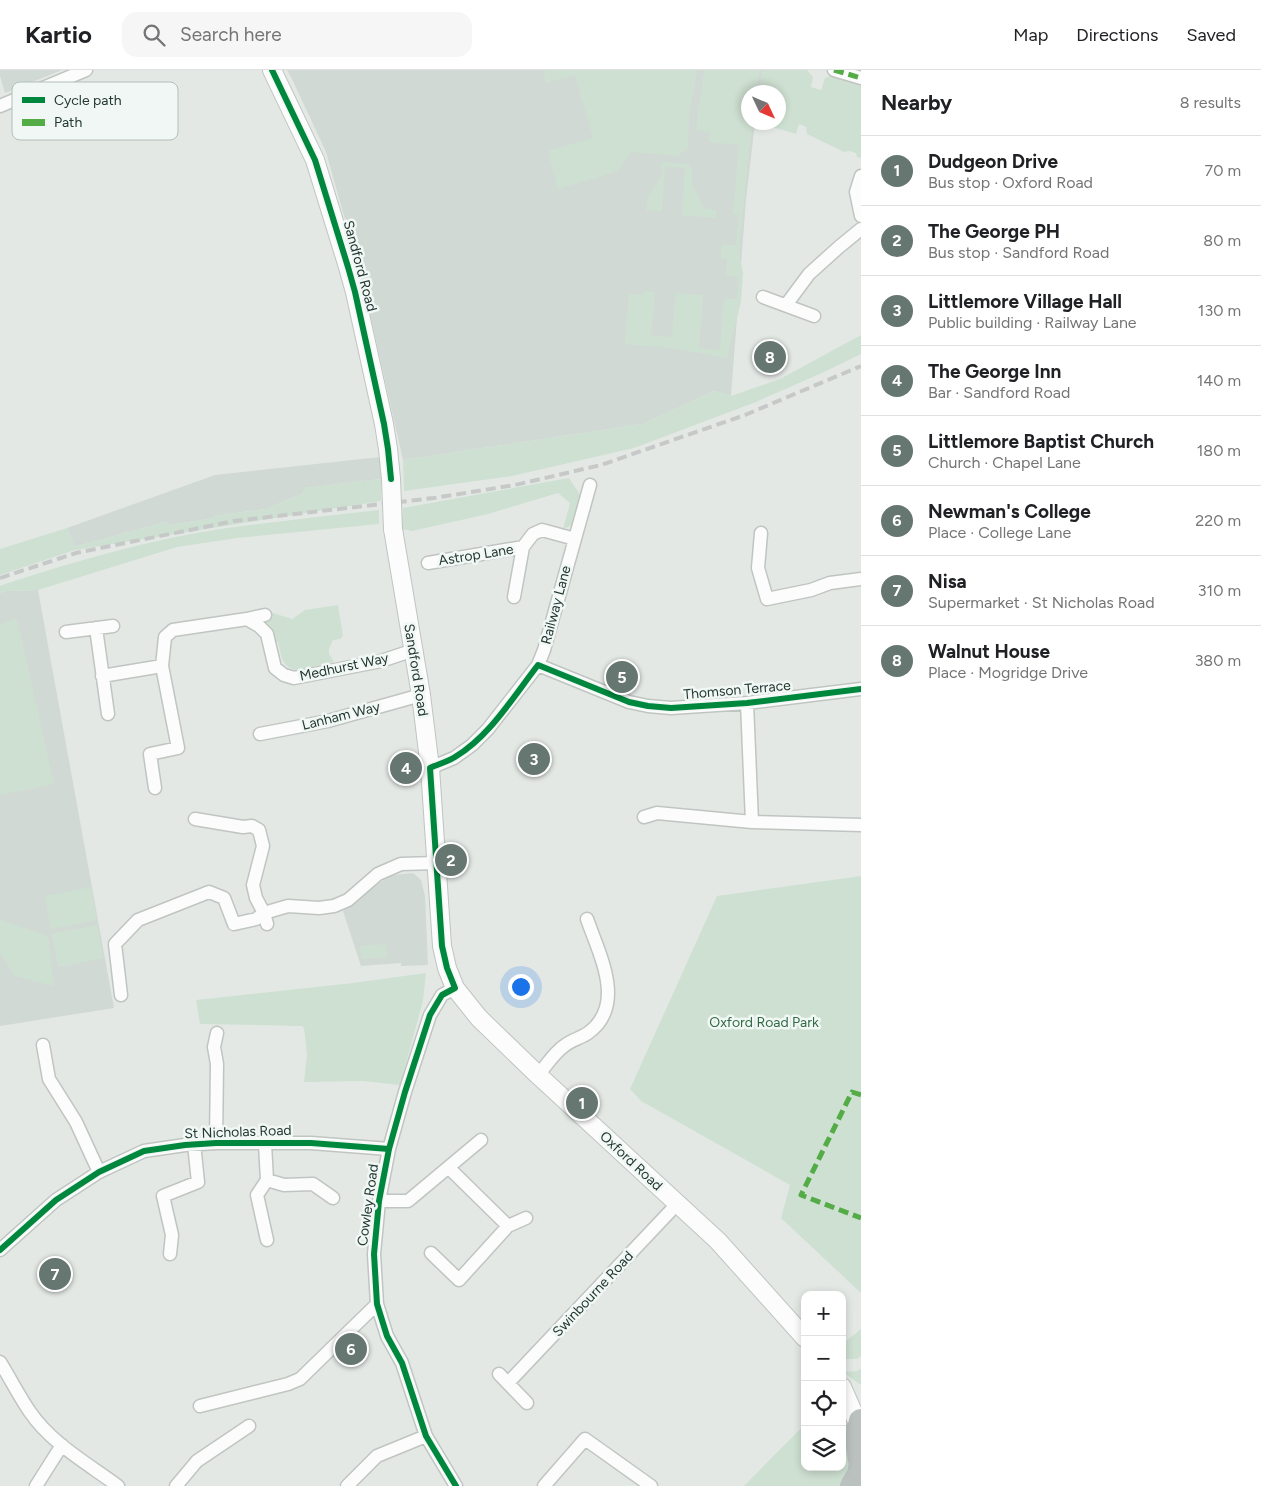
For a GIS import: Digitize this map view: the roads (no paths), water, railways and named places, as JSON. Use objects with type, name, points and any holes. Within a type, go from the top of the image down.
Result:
[{"type":"highway","points":[[860,1424],[857,1436],[861,1460]]},
{"type":"highway","points":[[853,1486],[860,1474],[861,1468]]},
{"type":"street","points":[[57,82],[86,70]]},
{"type":"street","name":"Sandford Road","points":[[272,70],[315,160],[351,275],[384,424],[391,479],[393,529],[421,695],[430,768],[442,946],[454,988]]},
{"type":"street","points":[[834,70],[861,78]]},
{"type":"street","points":[[0,106],[12,101]]},
{"type":"street","points":[[861,176],[856,192],[861,216]]},
{"type":"street","points":[[786,305],[809,274],[838,246],[861,229]]},
{"type":"street","points":[[763,296],[814,316]]},
{"type":"street","name":"Railway Lane","points":[[430,768],[454,758],[472,745],[488,729],[538,665],[544,650],[590,485]]},
{"type":"street","name":"Astrop Lane","points":[[514,597],[523,547],[533,534],[542,530],[575,539]]},
{"type":"street","points":[[761,533],[758,568],[767,599],[830,584],[861,579]]},
{"type":"street","name":"Astrop Lane","points":[[428,562],[523,547]]},
{"type":"street","points":[[155,788],[150,754],[178,748],[162,666],[165,637],[173,630],[265,615]]},
{"type":"street","name":"Medhurst Way","points":[[247,619],[259,626],[266,634],[275,668],[284,675],[294,678],[382,661],[414,650]]},
{"type":"street","points":[[66,632],[113,626]]},
{"type":"street","points":[[96,628],[108,714]]},
{"type":"street","name":"Thomson Terrace","points":[[538,665],[615,698],[648,706],[671,708],[747,703],[861,689]]},
{"type":"street","points":[[102,676],[162,666]]},
{"type":"street","name":"Lanham Way","points":[[260,734],[328,721],[421,695]]},
{"type":"street","points":[[747,703],[752,822]]},
{"type":"street","points":[[644,817],[658,813],[752,822],[861,825]]},
{"type":"street","points":[[195,819],[243,828],[252,826],[260,830],[263,846],[253,884],[256,898],[265,919]]},
{"type":"street","points":[[122,995],[115,944],[138,920],[209,892],[224,898],[234,924],[265,919],[288,906],[319,908],[334,906],[348,900],[378,874],[401,864],[437,863]]},
{"type":"street","points":[[538,1075],[563,1046],[587,1033],[597,1025],[606,1010],[609,994],[606,974],[587,919]]},
{"type":"street","name":"Oxford Road","points":[[454,988],[479,1018],[538,1075],[718,1241],[803,1336]]},
{"type":"street","name":"Cowley Road","points":[[454,988],[442,995],[430,1015],[389,1149],[379,1201],[374,1254],[377,1304],[387,1336],[402,1363],[426,1436],[456,1486]]},
{"type":"street","points":[[216,1143],[217,1064],[214,1047],[217,1033]]},
{"type":"street","points":[[43,1045],[49,1079],[76,1122],[99,1172]]},
{"type":"street","points":[[379,1201],[408,1201],[481,1140]]},
{"type":"street","name":"St Nicholas Road","points":[[0,1250],[56,1200],[99,1172],[144,1151],[216,1143],[311,1143],[389,1149]]},
{"type":"street","points":[[170,1254],[172,1235],[163,1196],[198,1182],[194,1144]]},
{"type":"street","points":[[265,1144],[267,1180],[257,1195],[267,1240]]},
{"type":"street","points":[[449,1168],[508,1226]]},
{"type":"street","points":[[267,1180],[284,1185],[313,1184],[333,1198]]},
{"type":"street","name":"Swinbourne Road","points":[[527,1403],[503,1379],[677,1204]]},
{"type":"street","points":[[431,1253],[459,1280],[508,1226],[526,1218]]},
{"type":"street","points":[[200,1406],[271,1389],[300,1379],[377,1304]]},
{"type":"street","points":[[0,1362],[30,1412],[62,1445],[118,1486]]},
{"type":"street","points":[[844,1381],[861,1392]]},
{"type":"street","points":[[846,1395],[860,1424]]},
{"type":"street","points":[[176,1486],[197,1461],[249,1426]]},
{"type":"street","points":[[347,1486],[376,1456],[426,1436]]},
{"type":"street","points":[[544,1486],[585,1439],[651,1486]]},
{"type":"street","points":[[36,1486],[62,1445]]},
{"type":"railway","points":[[0,578],[76,553],[234,521],[434,498],[515,485],[601,465],[745,415],[861,366]]},
{"type":"place","name":"Walnut House","points":[[770,357]]},
{"type":"place","name":"Littlemore Baptist Church","points":[[622,677]]},
{"type":"place","name":"Littlemore Village Hall","points":[[534,759]]},
{"type":"place","name":"The George Inn","points":[[406,768]]},
{"type":"place","name":"The George PH","points":[[451,860]]},
{"type":"place","name":"Dudgeon Drive","points":[[582,1103]]},
{"type":"place","name":"Nisa","points":[[55,1274]]},
{"type":"place","name":"Newman's College","points":[[351,1349]]},
{"type":"park label","name":"Oxford Road Park","points":[[764,1022]]}]
